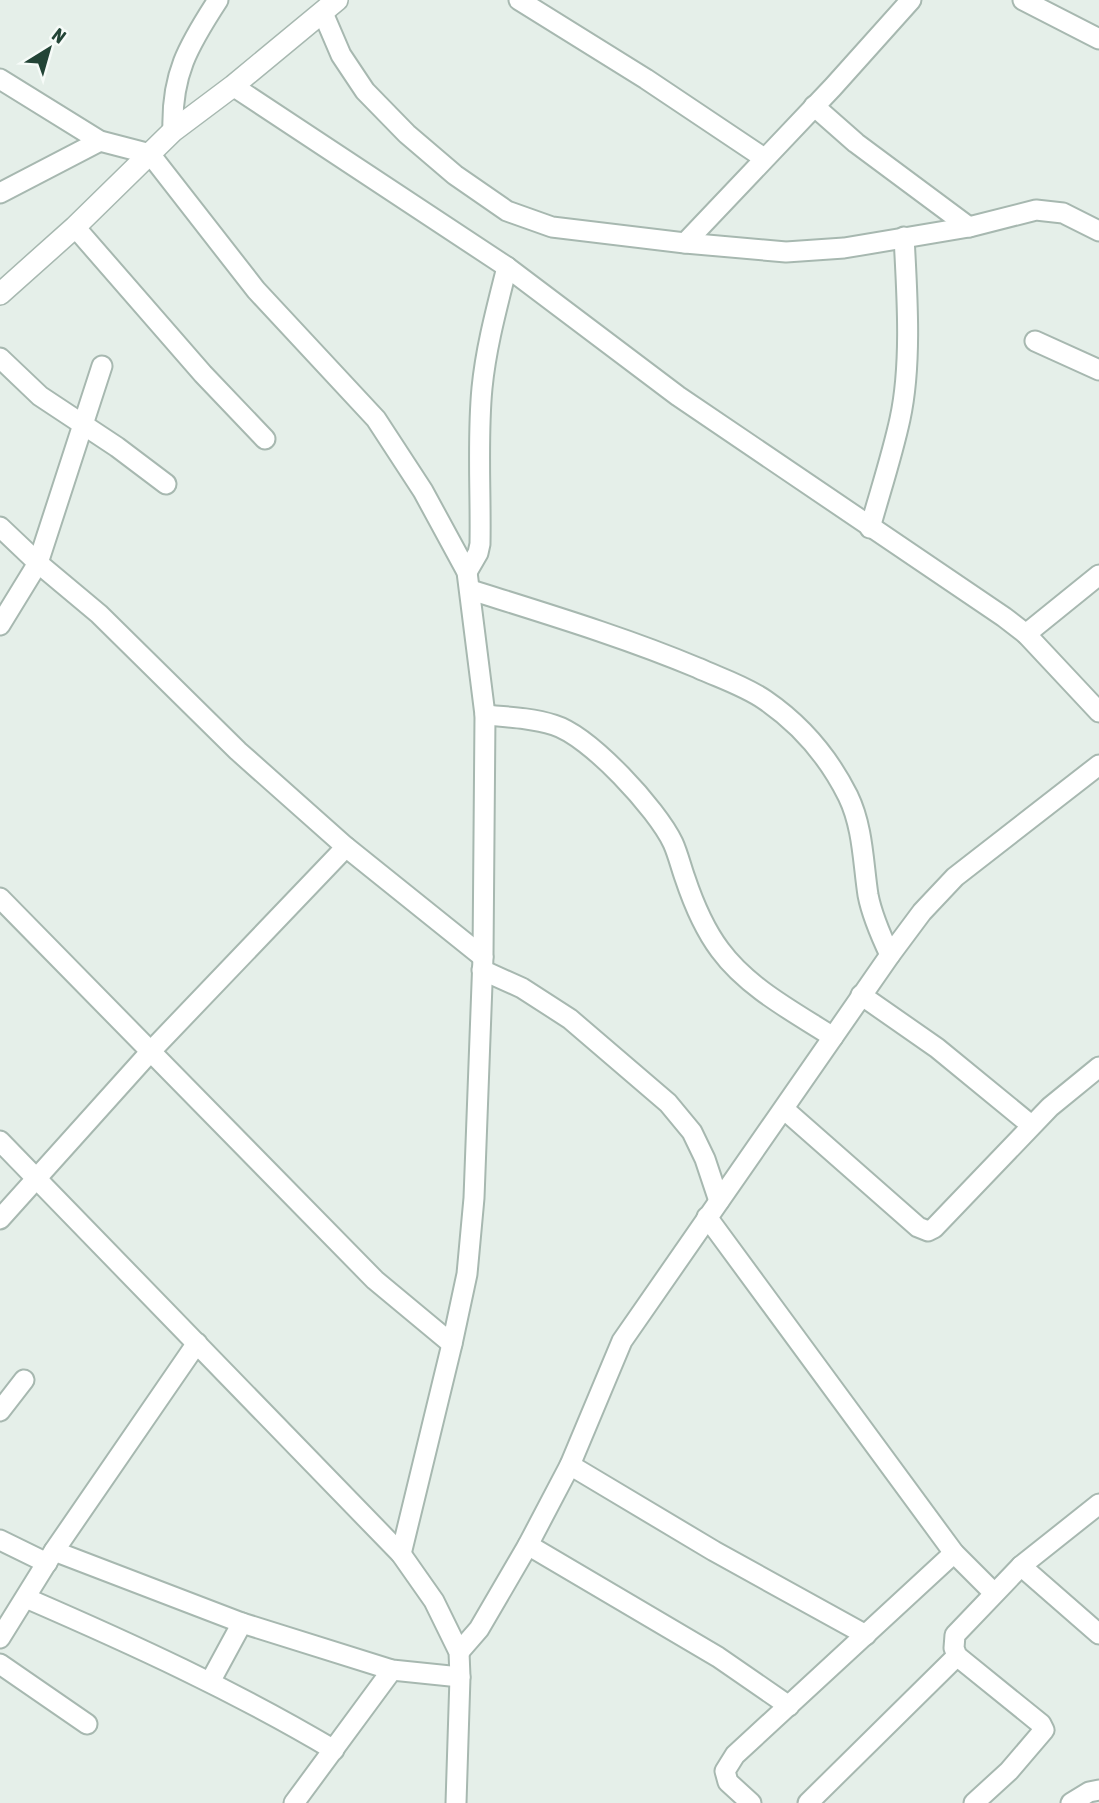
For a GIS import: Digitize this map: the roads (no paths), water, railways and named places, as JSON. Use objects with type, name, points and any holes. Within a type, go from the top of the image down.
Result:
[{"type":"street","points":[[173,131],[172,104],[178,74],[188,49],[218,0]]},
{"type":"street","points":[[519,0],[646,79],[764,158]]},
{"type":"street","points":[[685,243],[911,0]]},
{"type":"street","points":[[1023,0],[1099,38]]},
{"type":"street","points":[[0,294],[75,227],[173,131],[330,7],[341,55],[365,91],[417,142],[456,175],[507,211],[552,226],[685,243],[786,252],[844,248],[969,227],[1037,210],[1063,214],[1099,231]]},
{"type":"street","points":[[0,79],[100,141],[149,154],[256,289],[376,418],[423,491],[469,581],[485,715],[482,963],[474,1198],[467,1274],[453,1344],[401,1554]]},
{"type":"street","points":[[233,86],[507,267],[678,396],[870,528],[958,584],[1026,634],[1099,712]]},
{"type":"street","points":[[814,106],[856,143],[969,227]]},
{"type":"street","points":[[0,193],[100,141]]},
{"type":"street","points":[[75,227],[203,374],[265,439]]},
{"type":"street","points":[[870,528],[901,418],[907,297],[904,237]]},
{"type":"street","points":[[469,581],[480,544],[478,463],[482,387],[507,267]]},
{"type":"street","points":[[1035,341],[1099,370]]},
{"type":"street","points":[[0,358],[40,396],[117,447],[166,484]]},
{"type":"street","points":[[0,625],[38,563],[102,366]]},
{"type":"street","points":[[0,527],[99,614],[238,751],[346,847],[482,963],[570,1019],[668,1103],[692,1132],[705,1159],[719,1201]]},
{"type":"street","points":[[1026,634],[1099,575]]},
{"type":"street","points":[[469,581],[671,657],[755,694],[797,725],[823,755],[848,797],[860,832],[869,898],[890,955]]},
{"type":"street","points":[[485,715],[555,725],[579,738],[615,771],[649,807],[673,842],[687,882],[719,949],[756,985],[833,1037]]},
{"type":"street","points":[[459,1652],[479,1629],[495,1604],[570,1465],[622,1341],[785,1110],[890,955],[922,912],[955,877],[1099,765]]},
{"type":"street","points":[[0,1219],[150,1051],[346,847]]},
{"type":"street","points":[[0,898],[375,1280],[453,1344]]},
{"type":"street","points":[[862,995],[937,1048],[1031,1125]]},
{"type":"street","points":[[785,1110],[918,1227],[928,1231],[934,1228],[1031,1125],[1066,1092],[1099,1067]]},
{"type":"street","points":[[0,1141],[401,1554],[434,1601],[459,1652],[456,1803]]},
{"type":"street","points":[[707,1217],[954,1553],[994,1593]]},
{"type":"street","points":[[0,1638],[50,1557],[197,1343]]},
{"type":"street","points":[[0,1411],[24,1380]]},
{"type":"street","points":[[570,1465],[714,1551],[866,1635]]},
{"type":"street","points":[[974,1803],[1009,1771],[1044,1730],[1041,1724],[957,1656],[954,1648],[955,1635],[1021,1566],[1099,1504]]},
{"type":"street","points":[[0,1540],[242,1623],[392,1670],[460,1676]]},
{"type":"street","points":[[528,1545],[718,1657],[789,1706]]},
{"type":"street","points":[[751,1803],[728,1782],[725,1771],[735,1755],[954,1553]]},
{"type":"street","points":[[1021,1566],[1099,1634]]},
{"type":"street","points":[[26,1598],[135,1645],[210,1682],[334,1750]]},
{"type":"street","points":[[210,1682],[242,1623]]},
{"type":"street","points":[[807,1803],[957,1656]]},
{"type":"street","points":[[0,1664],[87,1724]]},
{"type":"street","points":[[294,1803],[392,1670]]},
{"type":"street","points":[[1071,1803],[1089,1792],[1099,1790]]}]
